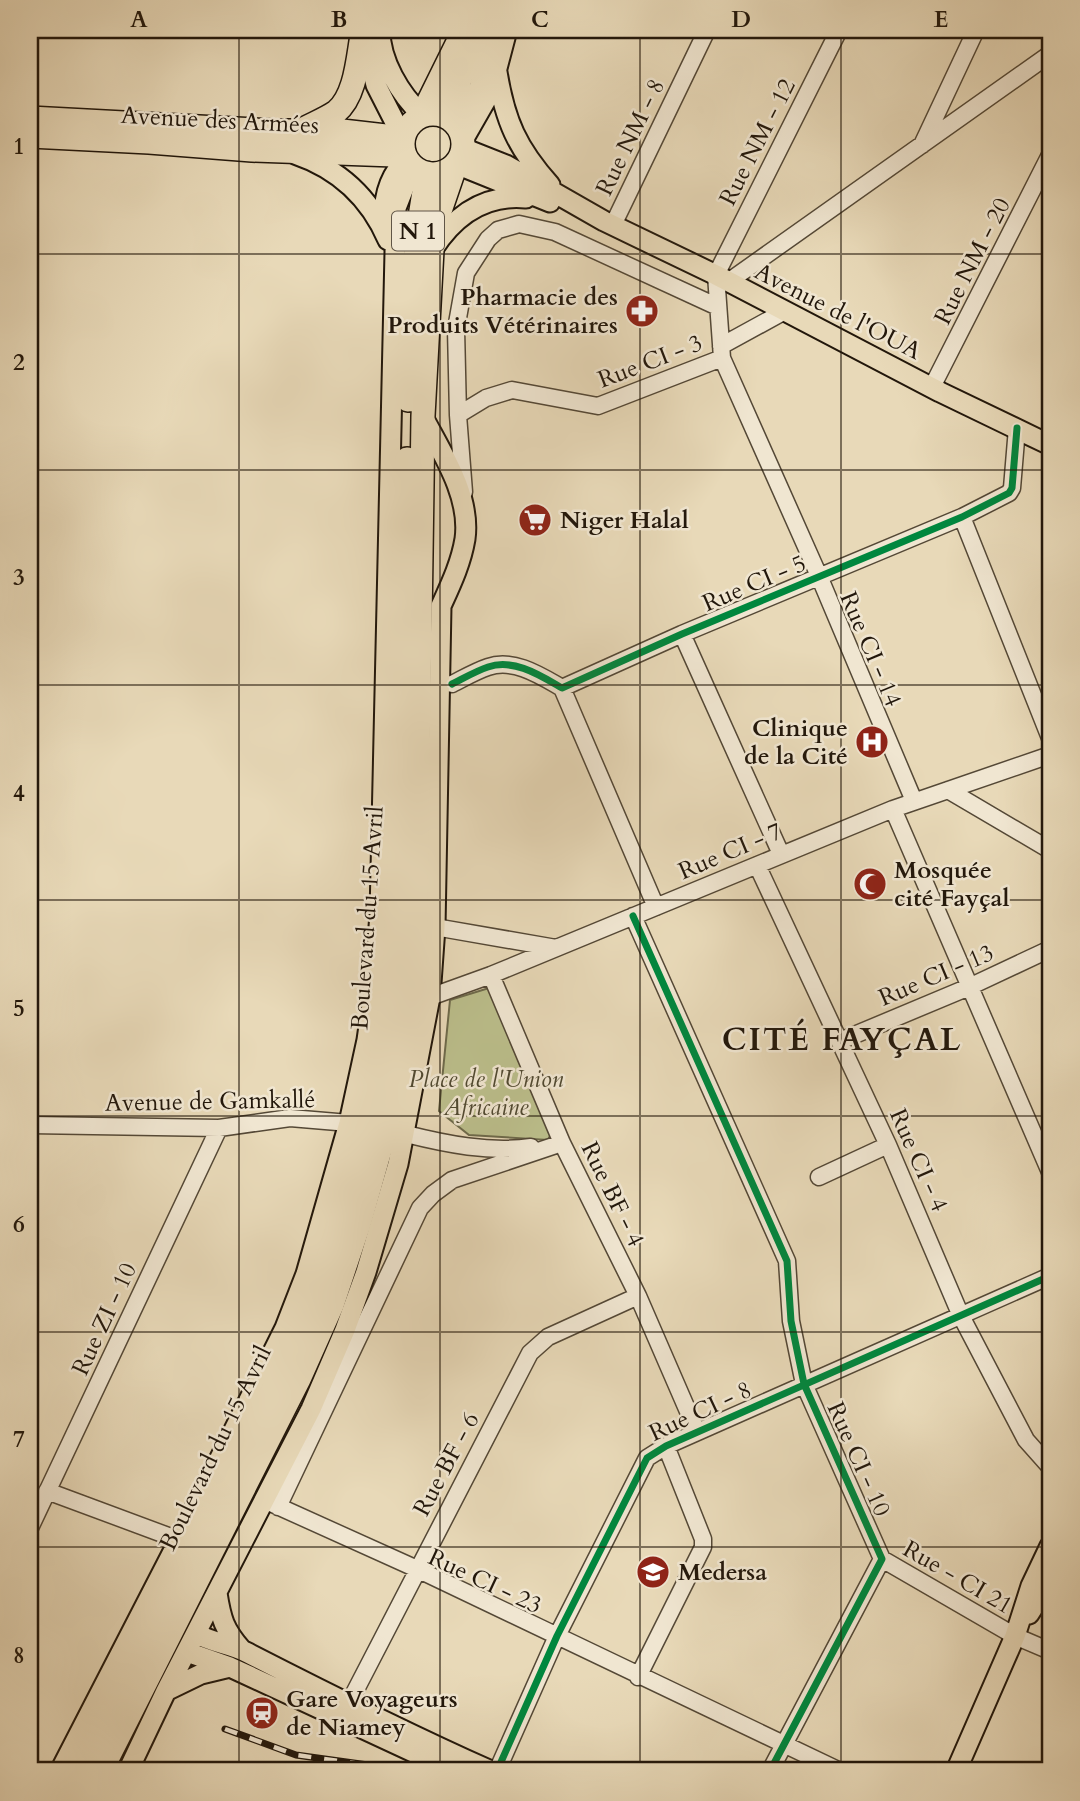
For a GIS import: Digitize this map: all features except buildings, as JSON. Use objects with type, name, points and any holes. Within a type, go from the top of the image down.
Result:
[{"type":"highway","points":[[293,141],[344,103],[350,92],[363,30]]},
{"type":"highway","points":[[422,115],[464,30]]},
{"type":"highway","name":"Boulevard du 15 Avril","points":[[101,1771],[320,1335],[359,1224],[389,1118],[411,1004],[415,968],[423,416],[432,250],[457,139],[461,73],[480,30]]},
{"type":"highway","points":[[435,113],[457,139],[443,172],[414,160],[412,122],[422,115],[435,113]]},
{"type":"highway","name":"Avenue des Armées","points":[[30,118],[293,141]]},
{"type":"highway","name":"Avenue des Armées","points":[[30,136],[293,141],[342,131],[414,160]]},
{"type":"highway","name":"Boulevard du 15 Avril","points":[[80,1771],[163,1612],[295,1345],[330,1252],[366,1134],[393,991],[398,916],[402,598],[412,289],[418,229],[414,160]]},
{"type":"main road","points":[[363,30],[371,71],[414,160]]},
{"type":"main road","points":[[380,30],[385,57],[397,85],[422,115]]},
{"type":"main road","points":[[461,73],[470,30]]},
{"type":"main road","points":[[457,139],[479,88],[488,47],[496,30]]},
{"type":"main road","points":[[457,139],[491,91],[507,30]]},
{"type":"main road","points":[[497,72],[514,135],[553,199]]},
{"type":"main road","points":[[457,139],[553,199]]},
{"type":"main road","points":[[293,141],[321,165],[352,186],[376,214],[388,240]]},
{"type":"main road","name":"Boulevard du 15 Avril","points":[[393,275],[384,218],[387,192],[395,173],[414,160]]},
{"type":"main road","name":"Boulevard du 15 Avril","points":[[60,1771],[285,1328],[306,1274],[349,1123],[367,1040],[378,952],[393,275],[397,208],[414,160]]},
{"type":"main road","points":[[432,250],[452,223],[479,205],[509,196],[553,199]]},
{"type":"main road","name":"Avenue de l'OUA","points":[[553,199],[722,278],[932,387],[1017,428],[1048,439]]},
{"type":"main road","points":[[128,1771],[166,1690],[217,1593],[271,1504],[345,1330],[366,1272],[406,1133],[430,997],[435,927],[441,606],[461,556],[465,537],[465,516],[450,469],[423,416]]},
{"type":"main road","points":[[957,1771],[1015,1636],[1031,1586],[1050,1546]]},
{"type":"main road","points":[[1015,1636],[1050,1581]]},
{"type":"main road","points":[[217,1593],[224,1626],[260,1670],[454,1771]]},
{"type":"main road","points":[[197,1634],[241,1649]]},
{"type":"main road","points":[[187,1652],[230,1667],[260,1670],[348,1705],[491,1771]]},
{"type":"main road","points":[[166,1690],[201,1674],[230,1667]]},
{"type":"street","name":"Rue NM - 8","points":[[608,223],[707,30]]},
{"type":"street","name":"Rue NM - 12","points":[[722,278],[839,30]]},
{"type":"street","points":[[921,146],[976,30]]},
{"type":"street","points":[[722,278],[921,146],[1050,54]]},
{"type":"street","name":"Rue NM - 20","points":[[932,387],[1050,155]]},
{"type":"street","points":[[465,516],[458,415],[456,329],[466,273],[488,239],[508,226],[519,224],[555,232],[718,307]]},
{"type":"street","name":"Rue CI - 3","points":[[458,415],[486,398],[512,390],[598,406],[722,352],[718,307],[722,278]]},
{"type":"street","points":[[722,352],[785,311]]},
{"type":"street","name":"Rue CI - 14","points":[[722,352],[914,801]]},
{"type":"street","name":"Rue CI - 5","points":[[562,688],[682,634],[962,517],[1009,493],[1012,488],[1017,428]]},
{"type":"street","points":[[962,517],[1050,738]]},
{"type":"street","points":[[682,634],[780,854]]},
{"type":"street","points":[[452,684],[491,666],[529,670],[562,688],[656,907]]},
{"type":"street","name":"Rue CI - 7","points":[[430,997],[491,975],[893,809],[1050,755]]},
{"type":"street","points":[[948,790],[1050,849]]},
{"type":"street","points":[[893,809],[1050,1172]]},
{"type":"street","name":"Rue CI - 4","points":[[757,865],[888,1145],[961,1316],[1026,1440],[1050,1467]]},
{"type":"street","name":"Rue CI - 10","points":[[633,916],[787,1261],[791,1321],[804,1384],[882,1559]]},
{"type":"street","points":[[435,927],[557,948]]},
{"type":"street","name":"Rue CI - 13","points":[[840,1041],[969,987],[1050,949]]},
{"type":"street","name":"Rue BF - 4","points":[[491,975],[562,1143],[638,1296],[697,1432]]},
{"type":"street","name":"Avenue de Gamkallé","points":[[30,1125],[219,1128],[290,1118],[349,1123]]},
{"type":"street","name":"Rue ZI - 10","points":[[30,1528],[219,1128]]},
{"type":"street","points":[[406,1133],[449,1145],[514,1150],[562,1143]]},
{"type":"street","points":[[271,1504],[420,1208],[452,1180],[562,1143]]},
{"type":"street","points":[[819,1177],[888,1145]]},
{"type":"street","name":"Rue CI - 8","points":[[497,1771],[557,1636],[642,1465],[653,1453],[1050,1276]]},
{"type":"street","name":"Rue BF - 6","points":[[348,1705],[530,1353],[548,1337],[638,1296]]},
{"type":"street","points":[[638,1677],[703,1547],[700,1531],[666,1446]]},
{"type":"street","points":[[47,1491],[179,1541]]},
{"type":"street","name":"Rue CI - 23","points":[[271,1504],[417,1569],[638,1677],[840,1771]]},
{"type":"street","points":[[770,1771],[882,1559]]},
{"type":"street","name":"Rue - CI 21","points":[[882,1559],[1015,1636],[1050,1651]]},
{"type":"green space","name":"Place de l'Union Africaine","points":[[489,988],[552,1132],[548,1140],[469,1135],[439,1111],[450,1000]]},
{"type":"railway","points":[[225,1729],[296,1755],[411,1771]]},
{"type":"cycle path","points":[[452,684],[488,667],[508,665],[527,670],[562,688],[682,634],[962,517],[1009,493],[1012,488],[1017,428]]},
{"type":"cycle path","points":[[633,916],[787,1261],[791,1321],[804,1384],[882,1559],[770,1771]]},
{"type":"cycle path","points":[[497,1771],[557,1636],[647,1458],[666,1446],[1050,1276]]},
{"type":"place","name":"Pharmacie des Produits Vétérinaires","points":[[642,311]]},
{"type":"place","name":"Niger Halal","points":[[535,520]]},
{"type":"place","name":"Clinique de la Cité","points":[[872,742]]},
{"type":"place","name":"Mosquée cité Fayçal","points":[[870,884]]},
{"type":"place","name":"Medersa","points":[[653,1572]]},
{"type":"place","name":"Gare Voyageurs de Niamey","points":[[262,1713]]},
{"type":"district","name":"CITÉ FAYÇAL","points":[[842,1039]]}]
